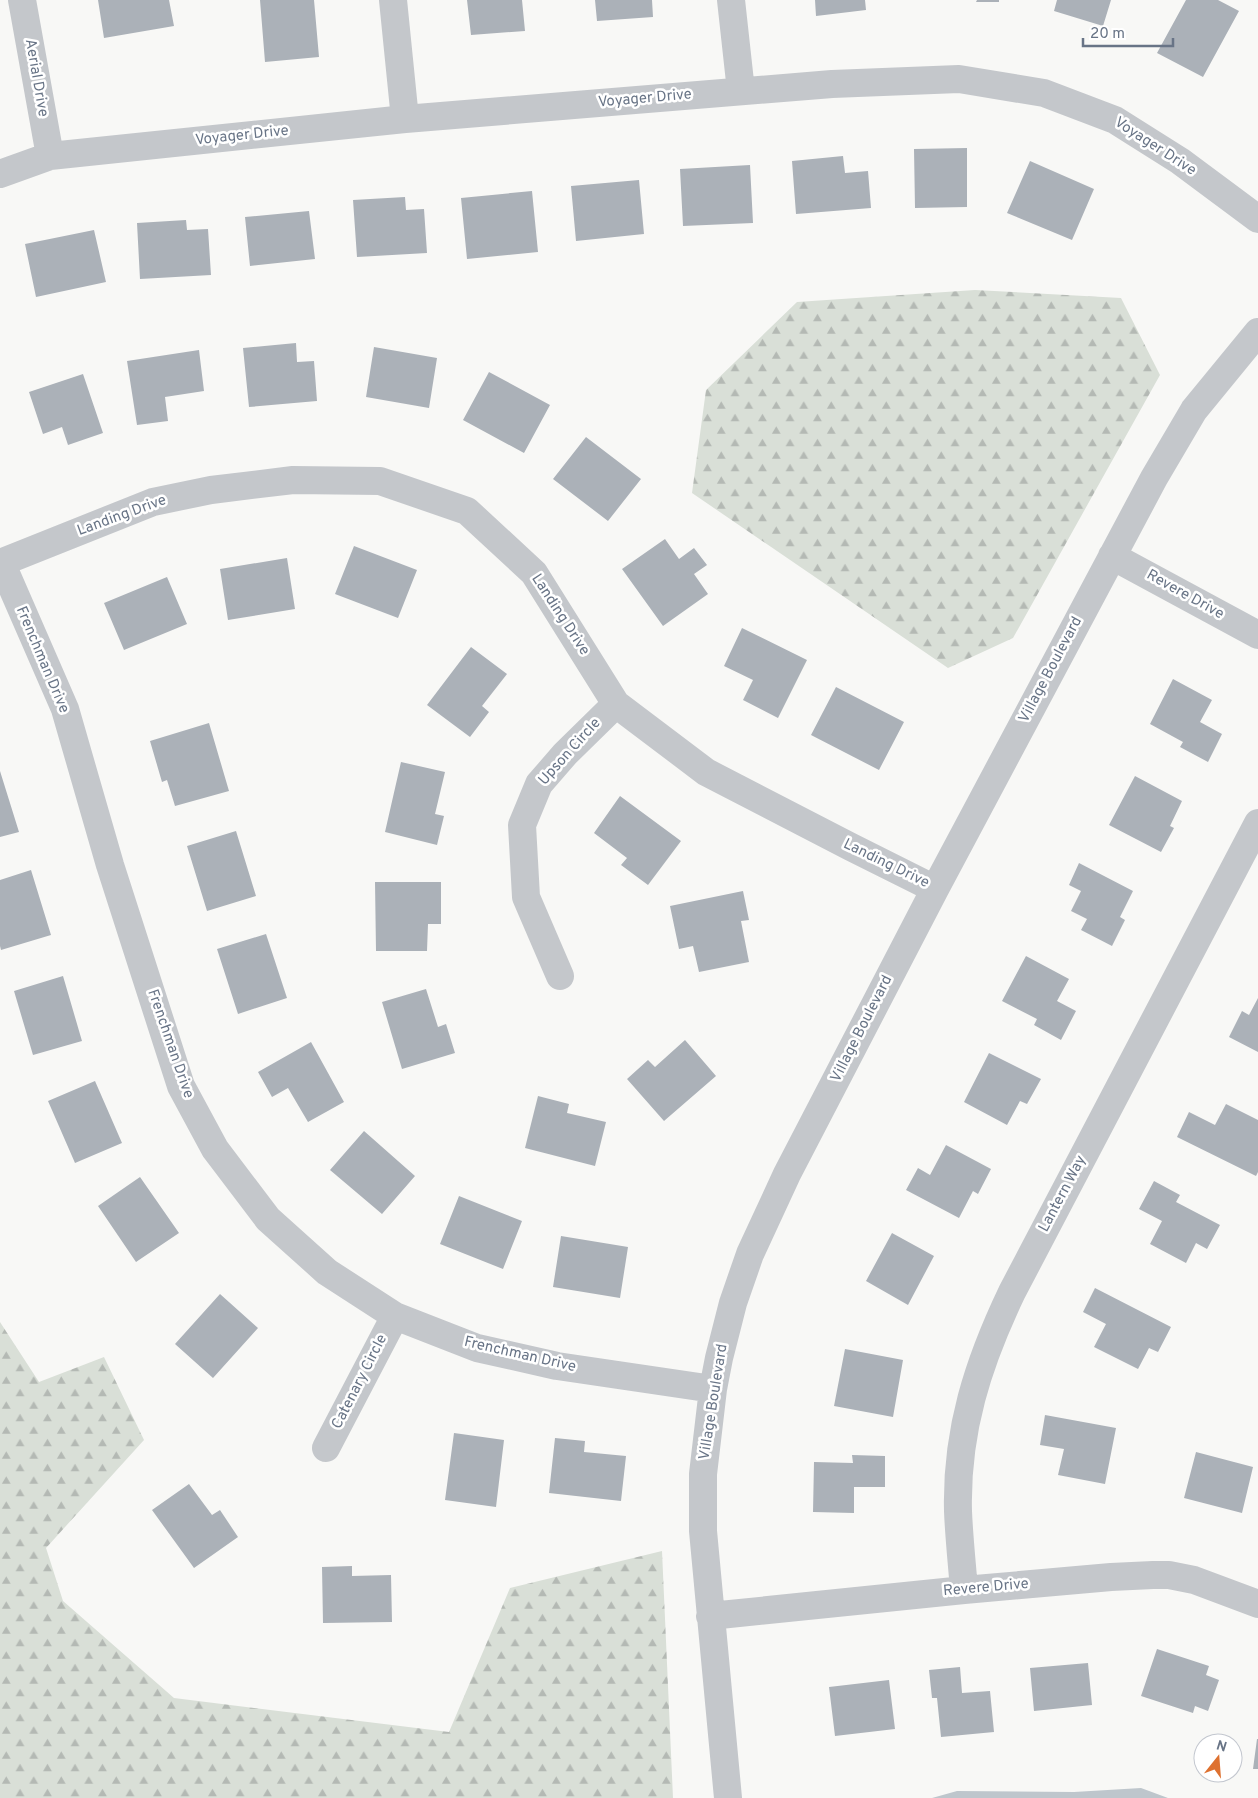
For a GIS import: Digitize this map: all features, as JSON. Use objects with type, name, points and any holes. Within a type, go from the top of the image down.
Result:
[{"type":"street","name":"Aerial Drive","points":[[22,0],[50,156]]},
{"type":"street","points":[[393,0],[405,119]]},
{"type":"street","points":[[731,0],[741,91]]},
{"type":"street","name":"Voyager Drive","points":[[0,174],[50,156],[405,119],[832,84],[959,79],[1044,92],[1115,120],[1180,161],[1258,219]]},
{"type":"street","name":"Village Boulevard","points":[[728,1798],[710,1616],[702,1504],[703,1474],[713,1389],[733,1302],[753,1246],[787,1174],[1172,444],[1194,410],[1258,332]]},
{"type":"street","name":"Landing Drive","points":[[0,562],[152,502],[211,490],[293,480],[380,481],[466,511],[534,572],[616,704],[706,772],[936,889]]},
{"type":"street","name":"Revere Drive","points":[[1112,556],[1258,635]]},
{"type":"street","name":"Frenchman Drive","points":[[0,562],[64,709],[110,865],[181,1086],[215,1149],[268,1220],[327,1272],[395,1316],[477,1348],[548,1364],[713,1389]]},
{"type":"street","name":"Upson Circle","points":[[560,976],[526,897],[522,825],[539,784],[565,754],[616,704]]},
{"type":"street","name":"Lantern Way","points":[[964,1590],[958,1511],[960,1457],[968,1410],[990,1341],[1012,1292],[1258,823]]},
{"type":"street","name":"Catenary Circle","points":[[326,1448],[395,1316]]},
{"type":"street","name":"Revere Drive","points":[[710,1616],[1119,1576],[1169,1575],[1207,1584],[1258,1604]]},
{"type":"green space","points":[[975,290],[1121,298],[1160,375],[1013,638],[948,668],[692,493],[706,390],[797,302]]},
{"type":"green space","points":[[0,1322],[39,1382],[104,1357],[144,1440],[46,1548],[63,1601],[174,1698],[449,1732],[510,1588],[662,1551],[673,1798],[0,1798]]},
{"type":"shaded area","points":[[1141,1788],[1168,1798],[932,1798],[957,1791],[1074,1792]]},
{"type":"building","points":[[98,0],[169,0],[174,26],[104,38]]},
{"type":"building","points":[[260,0],[314,0],[319,57],[265,62]]},
{"type":"building","points":[[467,0],[522,0],[525,31],[471,35]]},
{"type":"building","points":[[595,0],[652,0],[653,17],[597,21]]},
{"type":"building","points":[[815,0],[865,0],[866,10],[816,16]]},
{"type":"building","points":[[977,0],[999,0],[999,2],[976,2]]},
{"type":"building","points":[[1057,0],[1111,0],[1103,26],[1054,11]]},
{"type":"building","points":[[1186,0],[1218,0],[1239,11],[1203,77],[1157,53]]},
{"type":"building","points":[[967,148],[967,207],[915,208],[914,149]]},
{"type":"building","points":[[843,156],[845,173],[868,171],[871,208],[796,214],[792,161]]},
{"type":"building","points":[[1030,161],[1094,189],[1072,240],[1007,213]]},
{"type":"building","points":[[750,165],[753,223],[683,226],[680,169]]},
{"type":"building","points":[[639,180],[644,234],[576,241],[571,186]]},
{"type":"building","points":[[532,191],[538,252],[467,259],[461,198]]},
{"type":"building","points":[[405,197],[406,210],[424,209],[427,253],[357,257],[353,200]]},
{"type":"building","points":[[309,211],[315,259],[250,266],[245,217]]},
{"type":"building","points":[[186,220],[187,230],[208,229],[211,275],[140,279],[137,223]]},
{"type":"building","points":[[94,230],[106,282],[36,297],[25,244]]},
{"type":"building","points":[[296,343],[297,362],[314,361],[317,401],[249,407],[243,348]]},
{"type":"building","points":[[374,347],[437,358],[429,408],[366,397]]},
{"type":"building","points":[[199,350],[204,391],[165,397],[168,421],[137,425],[127,361]]},
{"type":"building","points":[[489,372],[550,405],[524,453],[463,420]]},
{"type":"building","points":[[83,374],[103,433],[68,445],[62,427],[43,434],[29,392]]},
{"type":"building","points":[[586,437],[641,479],[608,521],[553,479]]},
{"type":"building","points":[[665,539],[679,559],[694,548],[707,565],[694,574],[708,594],[663,626],[622,569]]},
{"type":"building","points":[[354,546],[417,570],[398,618],[335,594]]},
{"type":"building","points":[[287,558],[295,609],[228,620],[220,569]]},
{"type":"building","points":[[167,577],[187,624],[124,650],[104,603]]},
{"type":"building","points":[[742,628],[807,660],[778,718],[743,700],[753,680],[724,666]]},
{"type":"building","points":[[471,647],[507,674],[482,706],[489,712],[470,737],[427,705]]},
{"type":"building","points":[[1173,679],[1212,700],[1200,722],[1222,734],[1208,762],[1180,747],[1183,742],[1150,724]]},
{"type":"building","points":[[836,687],[904,722],[879,770],[811,735]]},
{"type":"building","points":[[209,723],[229,791],[175,806],[167,780],[162,782],[150,741]]},
{"type":"building","points":[[401,762],[445,772],[435,814],[444,816],[437,845],[385,832]]},
{"type":"building","points":[[0,771],[19,832],[0,837]]},
{"type":"building","points":[[1135,776],[1182,801],[1170,826],[1174,828],[1161,852],[1109,825]]},
{"type":"building","points":[[620,796],[681,841],[648,885],[621,865],[627,858],[594,833]]},
{"type":"building","points":[[236,831],[256,896],[207,911],[187,846]]},
{"type":"building","points":[[1079,863],[1133,891],[1120,917],[1125,920],[1112,946],[1081,930],[1087,919],[1071,911],[1081,891],[1069,885]]},
{"type":"building","points":[[31,870],[51,935],[1,950],[0,880]]},
{"type":"building","points":[[375,882],[441,882],[441,924],[428,924],[427,951],[376,951]]},
{"type":"building","points":[[743,891],[749,920],[741,921],[749,962],[699,972],[693,946],[679,949],[670,906]]},
{"type":"building","points":[[266,934],[287,998],[238,1014],[217,949]]},
{"type":"building","points":[[1026,956],[1069,979],[1057,1001],[1076,1011],[1061,1040],[1034,1025],[1037,1019],[1002,1001]]},
{"type":"building","points":[[63,976],[82,1041],[33,1055],[14,991]]},
{"type":"building","points":[[426,989],[438,1027],[446,1024],[455,1053],[402,1069],[382,1002]]},
{"type":"building","points":[[1258,998],[1258,1052],[1229,1037],[1242,1011],[1249,1015]]},
{"type":"building","points":[[685,1040],[716,1076],[664,1121],[627,1079],[648,1060],[655,1067]]},
{"type":"building","points":[[311,1042],[344,1102],[308,1122],[288,1088],[272,1097],[258,1072]]},
{"type":"building","points":[[989,1053],[1041,1079],[1027,1104],[1020,1101],[1007,1125],[964,1102]]},
{"type":"building","points":[[95,1081],[122,1143],[75,1163],[48,1101]]},
{"type":"building","points":[[538,1096],[569,1104],[567,1113],[606,1122],[595,1166],[525,1148]]},
{"type":"building","points":[[1226,1104],[1258,1120],[1258,1172],[1256,1176],[1177,1137],[1189,1112],[1215,1125]]},
{"type":"building","points":[[364,1131],[415,1176],[382,1214],[330,1170]]},
{"type":"building","points":[[946,1145],[991,1169],[978,1194],[973,1191],[959,1218],[906,1190],[918,1168],[930,1175]]},
{"type":"building","points":[[140,1177],[179,1233],[136,1262],[98,1206]]},
{"type":"building","points":[[1154,1181],[1180,1195],[1176,1202],[1220,1225],[1207,1249],[1196,1243],[1186,1263],[1150,1244],[1162,1221],[1139,1209]]},
{"type":"building","points":[[459,1196],[522,1221],[503,1269],[440,1244]]},
{"type":"building","points":[[892,1233],[934,1256],[908,1305],[866,1281]]},
{"type":"building","points":[[561,1236],[628,1247],[620,1298],[553,1287]]},
{"type":"building","points":[[1095,1288],[1171,1327],[1158,1352],[1149,1348],[1138,1369],[1094,1347],[1106,1324],[1083,1312]]},
{"type":"building","points":[[220,1294],[258,1328],[213,1378],[175,1344]]},
{"type":"building","points":[[845,1349],[903,1360],[893,1417],[834,1406]]},
{"type":"building","points":[[1045,1415],[1116,1428],[1105,1484],[1058,1475],[1064,1449],[1040,1445]]},
{"type":"building","points":[[454,1433],[504,1440],[496,1507],[445,1500]]},
{"type":"building","points":[[555,1438],[585,1441],[584,1452],[626,1456],[621,1501],[549,1493]]},
{"type":"building","points":[[1196,1452],[1253,1467],[1242,1513],[1184,1498]]},
{"type":"building","points":[[852,1455],[885,1456],[885,1487],[854,1487],[854,1513],[813,1512],[814,1462],[853,1463]]},
{"type":"building","points":[[189,1484],[212,1515],[220,1510],[238,1537],[194,1568],[152,1510]]},
{"type":"building","points":[[352,1566],[352,1576],[391,1575],[392,1622],[323,1623],[322,1567]]},
{"type":"building","points":[[1157,1649],[1209,1666],[1206,1675],[1219,1680],[1208,1711],[1195,1706],[1193,1713],[1141,1696]]},
{"type":"building","points":[[1088,1663],[1092,1705],[1034,1711],[1030,1668]]},
{"type":"building","points":[[960,1667],[962,1693],[990,1691],[994,1732],[941,1737],[937,1698],[932,1698],[929,1670]]},
{"type":"building","points":[[889,1680],[895,1729],[835,1736],[829,1687]]},
{"type":"building","points":[[1257,1739],[1258,1769],[1253,1769]]}]
